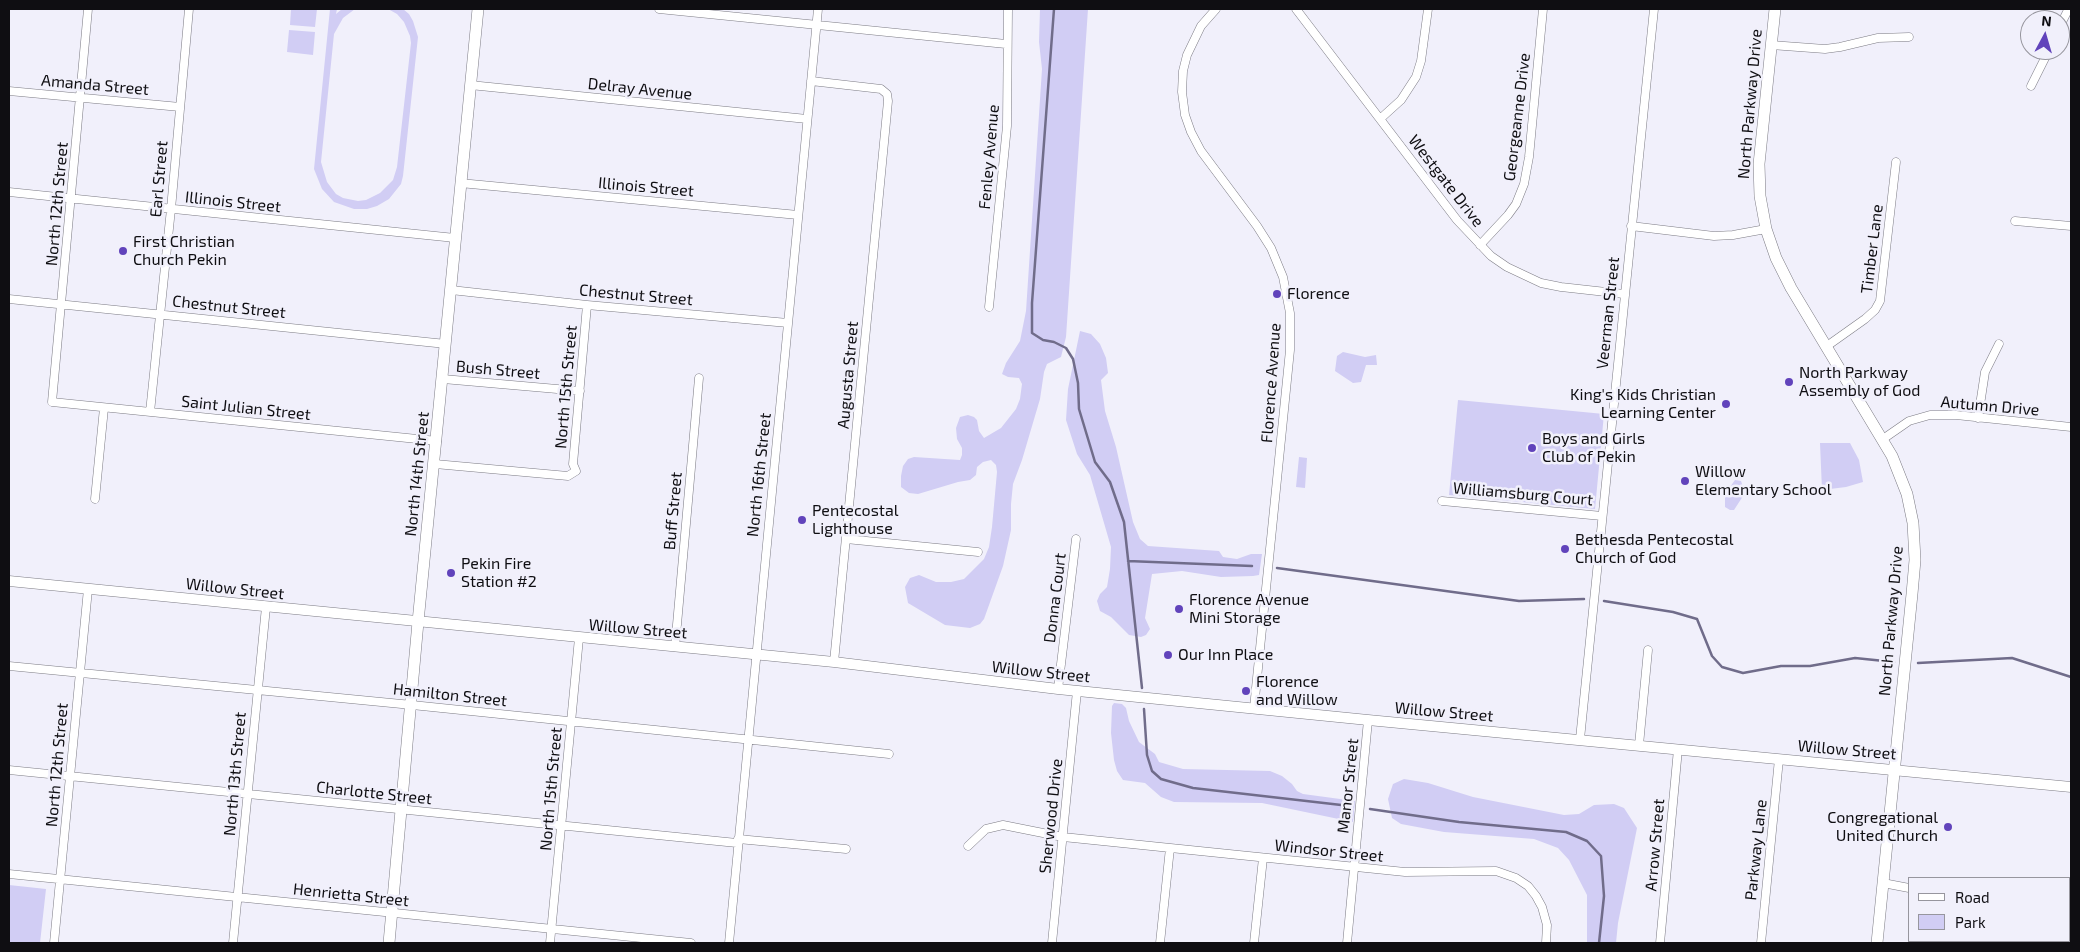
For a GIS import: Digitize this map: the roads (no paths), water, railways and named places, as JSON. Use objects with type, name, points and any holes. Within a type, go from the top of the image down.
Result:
[{"type":"main road","name":"North 14th Street","points":[[389,943],[418,622],[435,464],[460,183],[478,9]]},
{"type":"main road","name":"North Parkway Drive","points":[[1775,9],[1759,164],[1760,196],[1766,229],[1782,271],[1883,439],[1898,469],[1907,494],[1914,542],[1912,594],[1877,943]]},
{"type":"street","name":"North 12th Street","points":[[52,402],[88,9]]},
{"type":"street","name":"Earl Street","points":[[150,412],[189,9]]},
{"type":"street","points":[[659,9],[1006,44]]},
{"type":"street","name":"North 16th Street","points":[[729,943],[818,9]]},
{"type":"street","name":"Fenley Avenue","points":[[989,307],[1007,119],[1006,44],[1008,9]]},
{"type":"street","name":"Florence Avenue","points":[[1216,9],[1201,26],[1187,55],[1183,71],[1182,92],[1185,115],[1201,151],[1257,226],[1271,248],[1283,277],[1290,314],[1289,360],[1254,708]]},
{"type":"street","name":"Westgate Drive","points":[[1296,9],[1457,220],[1480,245],[1507,267],[1541,283],[1624,294]]},
{"type":"street","points":[[1380,119],[1406,94],[1416,77],[1421,61],[1428,9]]},
{"type":"street","name":"Georgeanne Drive","points":[[1480,245],[1508,216],[1516,204],[1524,184],[1543,9]]},
{"type":"street","name":"Veerman Street","points":[[1580,739],[1654,9]]},
{"type":"street","points":[[1771,45],[1824,49],[1878,38],[1909,37]]},
{"type":"street","points":[[2031,86],[2043,60]]},
{"type":"street","name":"Augusta Street","points":[[811,81],[885,90],[888,101],[834,662]]},
{"type":"street","name":"Delray Avenue","points":[[470,86],[807,119]]},
{"type":"street","name":"Amanda Street","points":[[9,91],[180,107]]},
{"type":"street","name":"Timber Lane","points":[[1827,346],[1865,319],[1875,310],[1880,301],[1896,162]]},
{"type":"street","name":"Illinois Street","points":[[460,183],[798,215]]},
{"type":"street","name":"Illinois Street","points":[[9,192],[456,238]]},
{"type":"street","points":[[2016,221],[2071,226]]},
{"type":"street","points":[[1631,226],[1714,236],[1733,235],[1766,229]]},
{"type":"street","name":"Chestnut Street","points":[[451,290],[587,305],[788,323]]},
{"type":"street","name":"Chestnut Street","points":[[9,299],[446,344]]},
{"type":"street","name":"North 15th Street","points":[[435,464],[568,476],[576,471],[573,464],[587,305]]},
{"type":"street","points":[[1978,418],[1986,372],[1999,344]]},
{"type":"street","name":"Buff Street","points":[[675,647],[699,378]]},
{"type":"street","name":"Bush Street","points":[[443,379],[580,391]]},
{"type":"street","name":"Saint Julian Street","points":[[52,402],[437,441]]},
{"type":"street","points":[[95,499],[104,408]]},
{"type":"street","name":"Autumn Drive","points":[[1883,439],[1909,421],[1922,416],[1944,415],[2071,427]]},
{"type":"street","name":"Williamsburg Court","points":[[1442,501],[1602,516]]},
{"type":"street","points":[[846,539],[978,552]]},
{"type":"street","name":"Donna Court","points":[[1058,689],[1076,540]]},
{"type":"street","name":"Willow Street","points":[[9,581],[834,662],[1077,691],[2071,787]]},
{"type":"street","name":"North 12th Street","points":[[54,943],[88,589]]},
{"type":"street","name":"North 13th Street","points":[[233,943],[266,607]]},
{"type":"street","name":"North 15th Street","points":[[550,943],[579,638]]},
{"type":"street","points":[[1639,745],[1648,650]]},
{"type":"street","name":"Hamilton Street","points":[[9,666],[889,754]]},
{"type":"street","name":"Sherwood Drive","points":[[1052,943],[1077,691]]},
{"type":"street","name":"Manor Street","points":[[1347,943],[1368,720]]},
{"type":"street","name":"Arrow Street","points":[[1660,943],[1678,749]]},
{"type":"street","name":"Parkway Lane","points":[[1760,943],[1779,759]]},
{"type":"street","name":"Charlotte Street","points":[[9,770],[561,826],[846,850]]},
{"type":"street","name":"Windsor Street","points":[[968,846],[986,829],[998,825],[1009,825],[1063,837],[1354,867],[1424,873],[1492,871],[1509,875],[1528,886],[1540,902],[1547,925],[1546,943]]},
{"type":"street","points":[[1160,943],[1170,848]]},
{"type":"street","points":[[1254,943],[1263,858]]},
{"type":"street","name":"Henrietta Street","points":[[9,874],[691,943]]},
{"type":"street","points":[[1883,883],[1908,888]]},
{"type":"waterway","points":[[1054,9],[1032,303],[1032,333],[1043,340],[1054,342],[1066,348],[1073,359],[1078,383],[1079,409],[1095,462],[1110,482],[1124,522],[1142,688]]},
{"type":"waterway","points":[[1128,561],[1252,566]]},
{"type":"waterway","points":[[1277,568],[1519,601],[1584,599]]},
{"type":"waterway","points":[[1604,601],[1673,612],[1697,619],[1712,656],[1722,667],[1743,673],[1781,666],[1810,666],[1855,658],[1894,662]]},
{"type":"waterway","points":[[1918,663],[2012,658],[2071,677]]},
{"type":"waterway","points":[[1144,709],[1147,755],[1152,771],[1161,779],[1193,788],[1350,806]]},
{"type":"waterway","points":[[1370,809],[1459,822],[1566,832],[1587,841],[1601,856],[1604,896],[1599,943]]},
{"type":"place","name":"First Christian Church Pekin","points":[[123,251]]},
{"type":"place","name":"Florence","points":[[1277,294]]},
{"type":"place","name":"North Parkway Assembly of God","points":[[1789,382]]},
{"type":"place","name":"King's Kids Christian Learning Center","points":[[1726,404]]},
{"type":"place","name":"Boys and Girls Club of Pekin","points":[[1532,448]]},
{"type":"place","name":"Willow Elementary School","points":[[1685,481]]},
{"type":"place","name":"Pentecostal Lighthouse","points":[[802,520]]},
{"type":"place","name":"Bethesda Pentecostal Church of God","points":[[1565,549]]},
{"type":"place","name":"Pekin Fire Station #2","points":[[451,573]]},
{"type":"place","name":"Florence Avenue Mini Storage","points":[[1179,609]]},
{"type":"place","name":"Our Inn Place","points":[[1168,655]]},
{"type":"place","name":"Florence and Willow","points":[[1246,691]]},
{"type":"place","name":"Congregational United Church","points":[[1948,827]]}]
